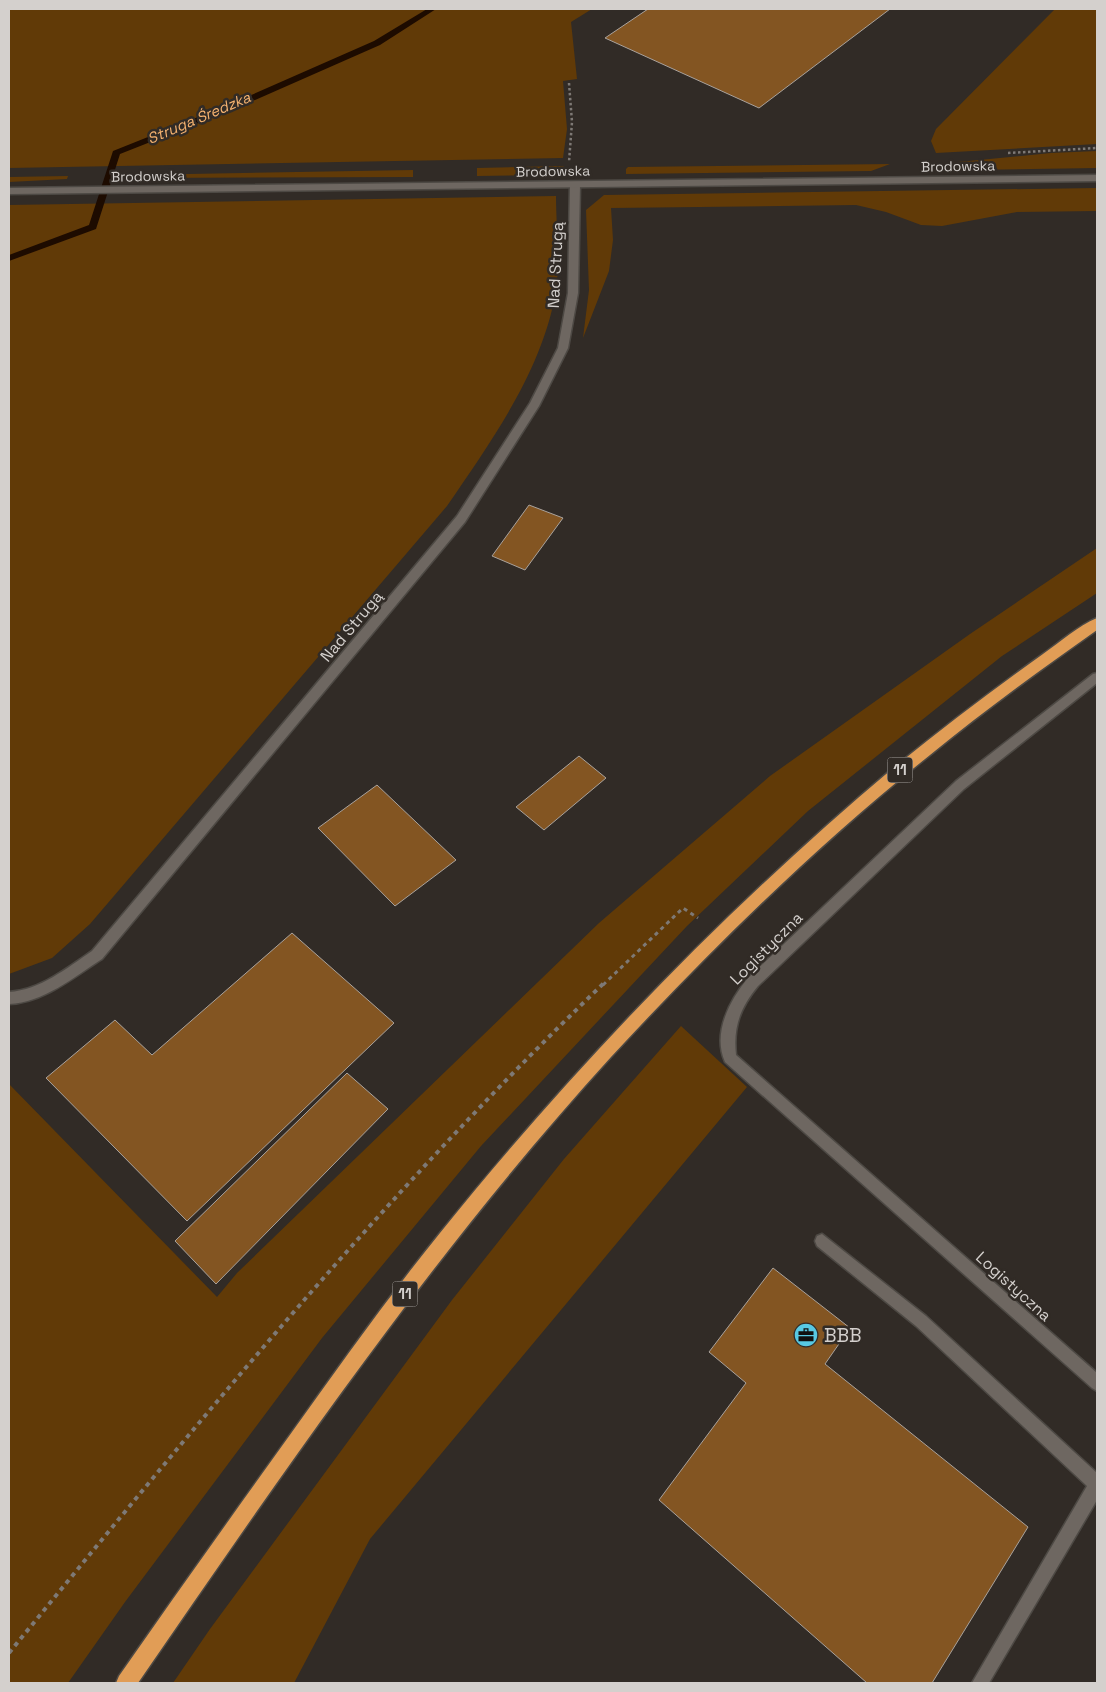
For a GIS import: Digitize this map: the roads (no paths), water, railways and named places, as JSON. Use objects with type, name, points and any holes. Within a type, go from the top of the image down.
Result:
[{"type":"highway","name":"11","points":[[126,1683],[254,1501],[462,1219],[546,1119],[647,1009],[721,934],[826,834],[939,737],[1020,676],[1097,623]]},
{"type":"street","name":"Brodowska","points":[[9,192],[1097,178]]},
{"type":"street","name":"Nad Strugą","points":[[9,998],[17,999],[58,981],[97,955],[461,519],[535,404],[562,348],[573,293],[571,185]]},
{"type":"street","name":"Logistyczna","points":[[1097,678],[960,785],[753,982],[740,998],[730,1018],[728,1039],[730,1058],[1097,1383]]},
{"type":"street","points":[[822,1241],[921,1321],[1097,1485],[980,1683]]},
{"type":"waterway","name":"Struga Średzka","points":[[9,258],[93,227],[116,153],[236,105],[377,43],[432,9]]},
{"type":"place","name":"BBB","points":[[806,1335]]}]
